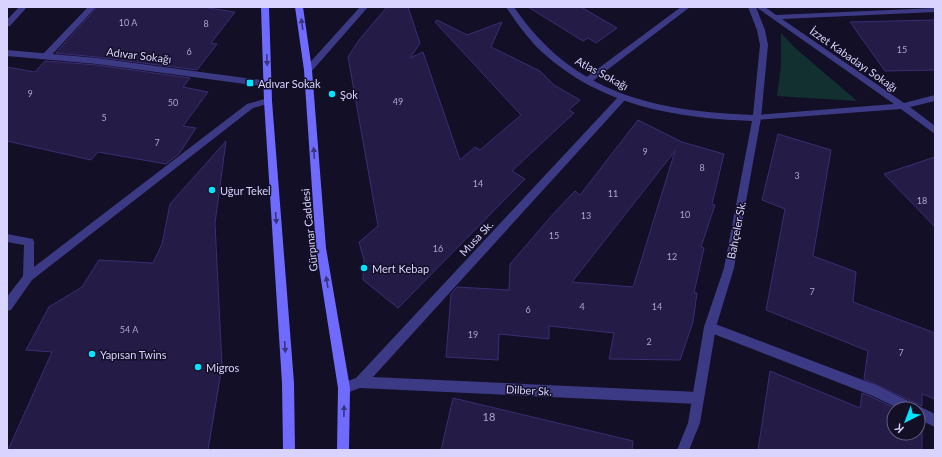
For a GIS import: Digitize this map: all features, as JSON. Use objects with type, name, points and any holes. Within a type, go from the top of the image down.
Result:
[{"type":"main road","points":[[265,7],[268,102],[288,383],[289,450]]},
{"type":"main road","name":"Gürpınar Caddesi","points":[[299,7],[308,70],[321,248],[344,388],[343,450]]},
{"type":"street","points":[[7,24],[23,7]]},
{"type":"street","points":[[46,56],[92,7]]},
{"type":"street","points":[[308,70],[364,7]]},
{"type":"street","name":"Atlas Sokağı","points":[[510,7],[519,21],[540,46],[551,56],[587,81],[622,98],[658,108],[693,114],[757,118],[903,106],[935,98]]},
{"type":"street","points":[[587,81],[686,7]]},
{"type":"street","name":"Bahçeler Sk.","points":[[683,450],[694,423],[710,327],[729,268],[757,118],[764,45],[761,30],[752,7]]},
{"type":"street","name":"İzzet Kabadayı Sokağı","points":[[760,7],[903,106],[935,131]]},
{"type":"street","points":[[775,17],[935,10]]},
{"type":"street","name":"Adıvar Sokağı","points":[[7,53],[104,62],[268,84]]},
{"type":"street","name":"Musa Sk.","points":[[344,388],[360,382],[622,98]]},
{"type":"street","points":[[7,306],[28,277],[250,106],[268,102]]},
{"type":"street","points":[[7,238],[29,242],[28,277]]},
{"type":"street","points":[[710,327],[876,391],[896,401]]},
{"type":"street","name":"Dilber Sk.","points":[[360,382],[698,398]]},
{"type":"street","points":[[926,416],[935,421]]},
{"type":"green space","points":[[781,33],[794,47],[857,101],[777,96],[781,66]]},
{"type":"building","points":[[97,7],[202,7],[235,12],[211,43],[217,44],[197,70],[56,53]]},
{"type":"building","points":[[387,7],[408,7],[420,43],[410,58],[423,52],[460,160],[475,147],[480,150],[521,115],[435,22],[437,20],[467,35],[502,22],[491,47],[540,71],[554,85],[580,100],[569,110],[574,113],[512,171],[525,179],[398,308],[363,280],[364,260],[359,242],[378,226],[348,57],[359,40]]},
{"type":"building","points":[[528,7],[581,7],[617,28],[596,43],[588,38],[583,41]]},
{"type":"building","points":[[935,20],[935,70],[885,71],[850,22]]},
{"type":"building","points":[[45,61],[97,65],[190,78],[183,87],[208,92],[183,126],[196,128],[179,154],[166,164],[98,152],[91,160],[7,141],[7,67],[35,72]]},
{"type":"building","points":[[638,120],[682,142],[724,154],[712,204],[715,205],[701,247],[704,248],[694,293],[697,293],[693,322],[680,360],[609,359],[614,333],[549,326],[549,339],[499,334],[498,360],[446,357],[451,294],[457,287],[509,290],[510,264],[575,191],[580,195]],"holes":[[[675,151],[633,287],[572,282]]]},
{"type":"building","points":[[778,134],[831,150],[813,256],[856,272],[853,302],[935,333],[935,399],[922,394],[922,401],[911,401],[864,379],[868,351],[766,310],[785,209],[762,200]]},
{"type":"building","points":[[226,141],[215,223],[222,366],[208,450],[8,450],[52,352],[26,350],[49,307],[82,287],[99,260],[153,263],[162,244],[170,204]]},
{"type":"building","points":[[935,157],[935,227],[884,174]]},
{"type":"building","points":[[770,371],[860,408],[862,393],[872,397],[886,404],[886,441],[922,441],[922,450],[758,450]]},
{"type":"building","points":[[453,398],[633,441],[632,450],[441,450]]},
{"type":"place","name":"Adıvar Sokak","points":[[250,83]]},
{"type":"place","name":"Şok","points":[[332,94]]},
{"type":"place","name":"Uğur Tekel","points":[[212,190]]},
{"type":"place","name":"Mert Kebap","points":[[364,268]]},
{"type":"place","name":"Yapısan Twins","points":[[92,354]]},
{"type":"place","name":"Migros","points":[[198,367]]}]
